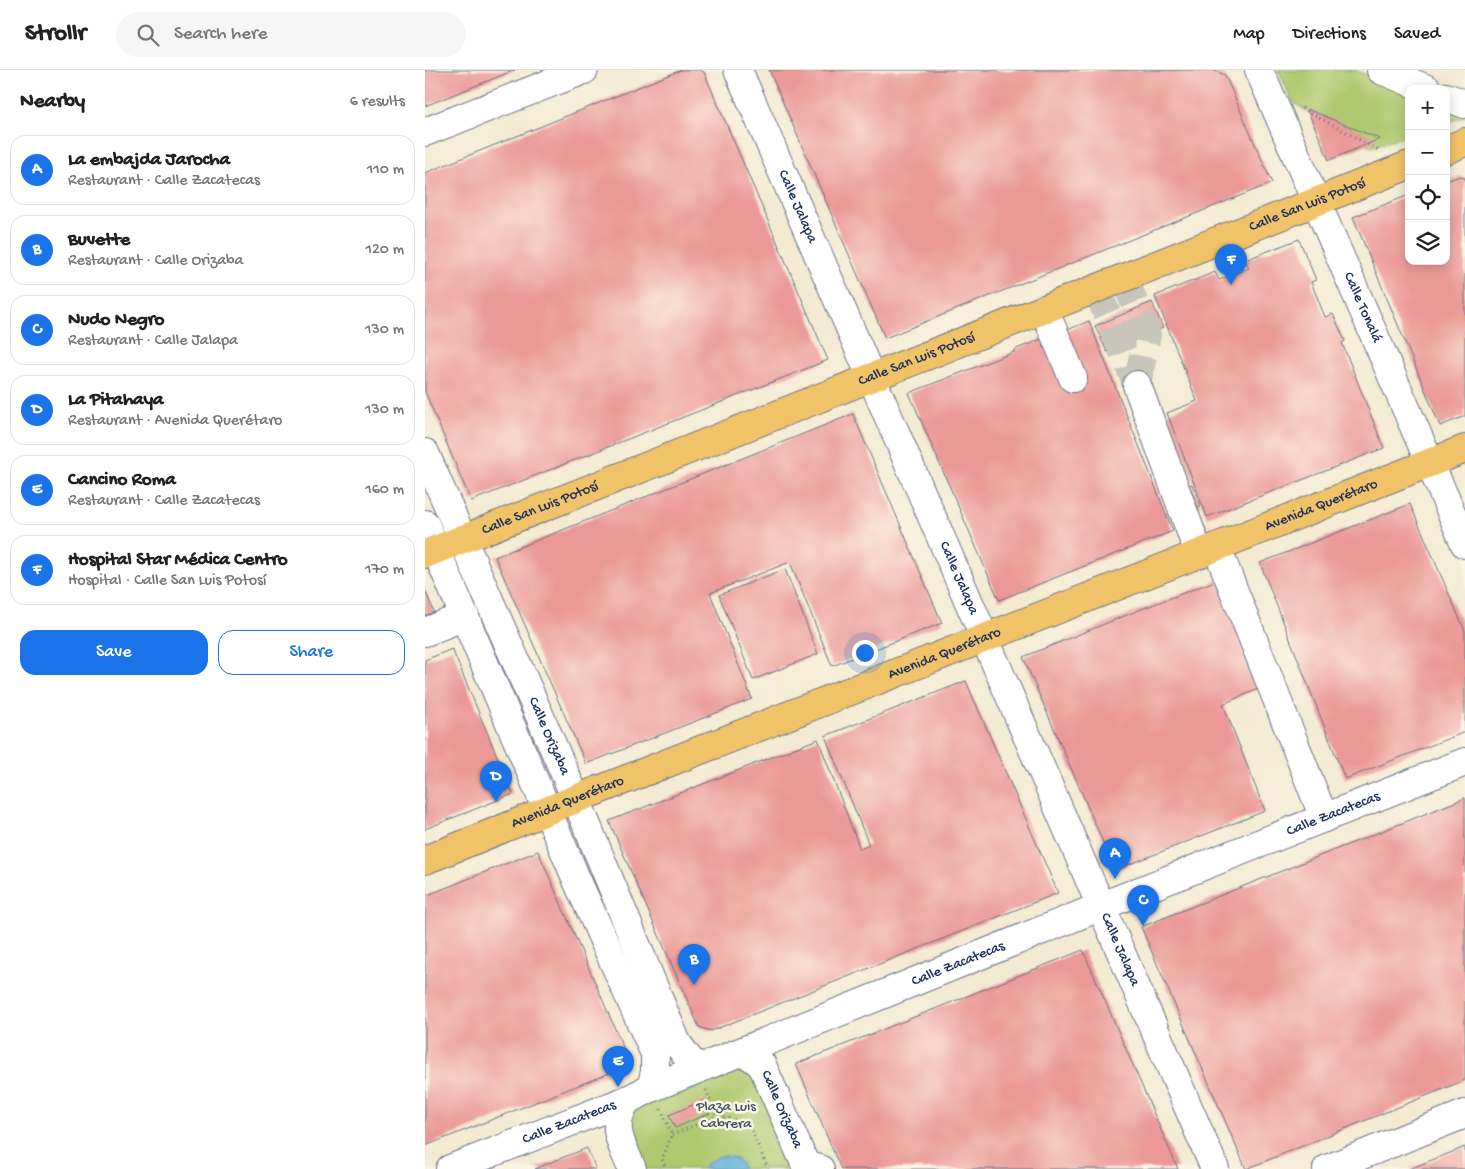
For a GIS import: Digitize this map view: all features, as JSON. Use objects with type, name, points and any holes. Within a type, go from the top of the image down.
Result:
[{"type":"main road","points":[[1450,148],[1465,142]]},
{"type":"main road","name":"Calle San Luis Potosí","points":[[431,552],[1405,166]]},
{"type":"main road","name":"Avenida Querétaro","points":[[425,860],[1465,450]]},
{"type":"street","points":[[425,132],[584,70]]},
{"type":"street","name":"Calle Jalapa","points":[[738,70],[1215,1169]]},
{"type":"street","name":"Calle Tonalá","points":[[1259,70],[1465,544]]},
{"type":"street","points":[[1381,70],[1417,85]]},
{"type":"street","points":[[1450,98],[1465,104]]},
{"type":"street","points":[[1044,309],[1073,378]]},
{"type":"street","points":[[1137,385],[1324,818]]},
{"type":"street","name":"Calle Orizaba","points":[[425,453],[576,799],[677,1043],[703,1076]]},
{"type":"street","name":"Calle Orizaba","points":[[425,524],[431,552],[465,616],[547,811],[655,1054],[655,1096]]},
{"type":"street","points":[[425,632],[465,616]]},
{"type":"street","name":"Calle Zacatecas","points":[[450,1169],[627,1100],[655,1096],[703,1076],[738,1053],[1465,762]]},
{"type":"street","name":"Calle Orizaba","points":[[738,1053],[749,1055],[762,1065],[805,1166],[820,1169]]},
{"type":"street","points":[[627,1100],[619,1112],[617,1134],[632,1169]]},
{"type":"street","points":[[1327,1169],[1465,1114]]},
{"type":"path","points":[[1300,106],[1405,163]]},
{"type":"path","points":[[703,1076],[717,1116]]},
{"type":"path","points":[[655,1096],[672,1135]]},
{"type":"path","points":[[666,1169],[662,1159],[672,1135],[717,1116],[748,1122],[768,1169]]},
{"type":"green space","points":[[1278,70],[1355,70],[1405,90],[1405,136],[1372,147],[1293,103]]},
{"type":"green space","points":[[1450,110],[1465,117],[1450,122]]},
{"type":"green space","name":"Plaza Luis Cabrera","points":[[738,1053],[820,1169],[632,1169],[619,1112]]},
{"type":"water","points":[[720,1156],[735,1158],[740,1162],[743,1169],[703,1169],[707,1163]]},
{"type":"building","points":[[425,70],[515,70],[425,106]]},
{"type":"building","points":[[681,70],[700,70],[704,72],[828,360],[471,501],[425,392],[425,173]]},
{"type":"building","points":[[769,70],[1213,70],[1225,75],[1272,183],[885,338]]},
{"type":"building","points":[[1307,109],[1380,139],[1329,160]]},
{"type":"building","points":[[1460,176],[1465,178],[1465,416],[1440,426],[1353,217],[1405,197],[1405,265],[1450,265],[1450,180]]},
{"type":"building","points":[[1299,239],[1316,280],[1311,282],[1325,317],[1333,314],[1345,341],[1342,343],[1384,448],[1207,517],[1167,413],[1197,401],[1155,296],[1215,272],[1219,280],[1249,268],[1245,260]]},
{"type":"building","points":[[1152,302],[1163,328],[1107,352],[1095,326]]},
{"type":"building","points":[[1089,321],[1173,531],[999,600],[909,393]]},
{"type":"building","points":[[853,414],[942,623],[832,666],[790,562],[710,593],[752,699],[586,764],[495,557]]},
{"type":"building","points":[[1192,484],[1201,506],[1186,511],[1177,489]]},
{"type":"building","points":[[1410,504],[1465,631],[1465,732],[1345,779],[1260,563]]},
{"type":"building","points":[[785,569],[818,654],[753,680],[719,595]]},
{"type":"building","points":[[1220,579],[1263,687],[1223,704],[1265,811],[1115,870],[1023,657]]},
{"type":"building","points":[[425,590],[434,612],[425,616]]},
{"type":"building","points":[[452,649],[513,794],[425,829],[425,660]]},
{"type":"building","points":[[966,681],[1058,893],[711,1031],[699,1027],[609,821],[818,739],[860,849],[869,845],[825,736]]},
{"type":"building","points":[[1465,798],[1465,1080],[1246,1169],[1141,927]]},
{"type":"building","points":[[538,851],[626,1054],[622,1068],[425,1146],[425,896]]},
{"type":"building","points":[[1083,950],[1178,1169],[841,1169],[796,1064]]},
{"type":"building","points":[[705,1100],[710,1113],[675,1128],[669,1115]]},
{"type":"building","points":[[1465,1147],[1465,1169],[1409,1169]]},
{"type":"building","points":[[587,1148],[596,1169],[535,1169],[554,1161]]},
{"type":"tunnel","points":[[1124,277],[1147,335],[1137,385]]},
{"type":"tunnel","points":[[1096,288],[1137,385]]},
{"type":"place","name":"Hospital Star Médica Centro","points":[[1231,285]]},
{"type":"place","name":"La Pitahaya","points":[[496,802]]},
{"type":"place","name":"La embajda Jarocha","points":[[1115,879]]},
{"type":"place","name":"Nudo Negro","points":[[1143,926]]},
{"type":"place","name":"Buvette","points":[[694,985]]},
{"type":"place","name":"Cancino Roma","points":[[618,1087]]}]
